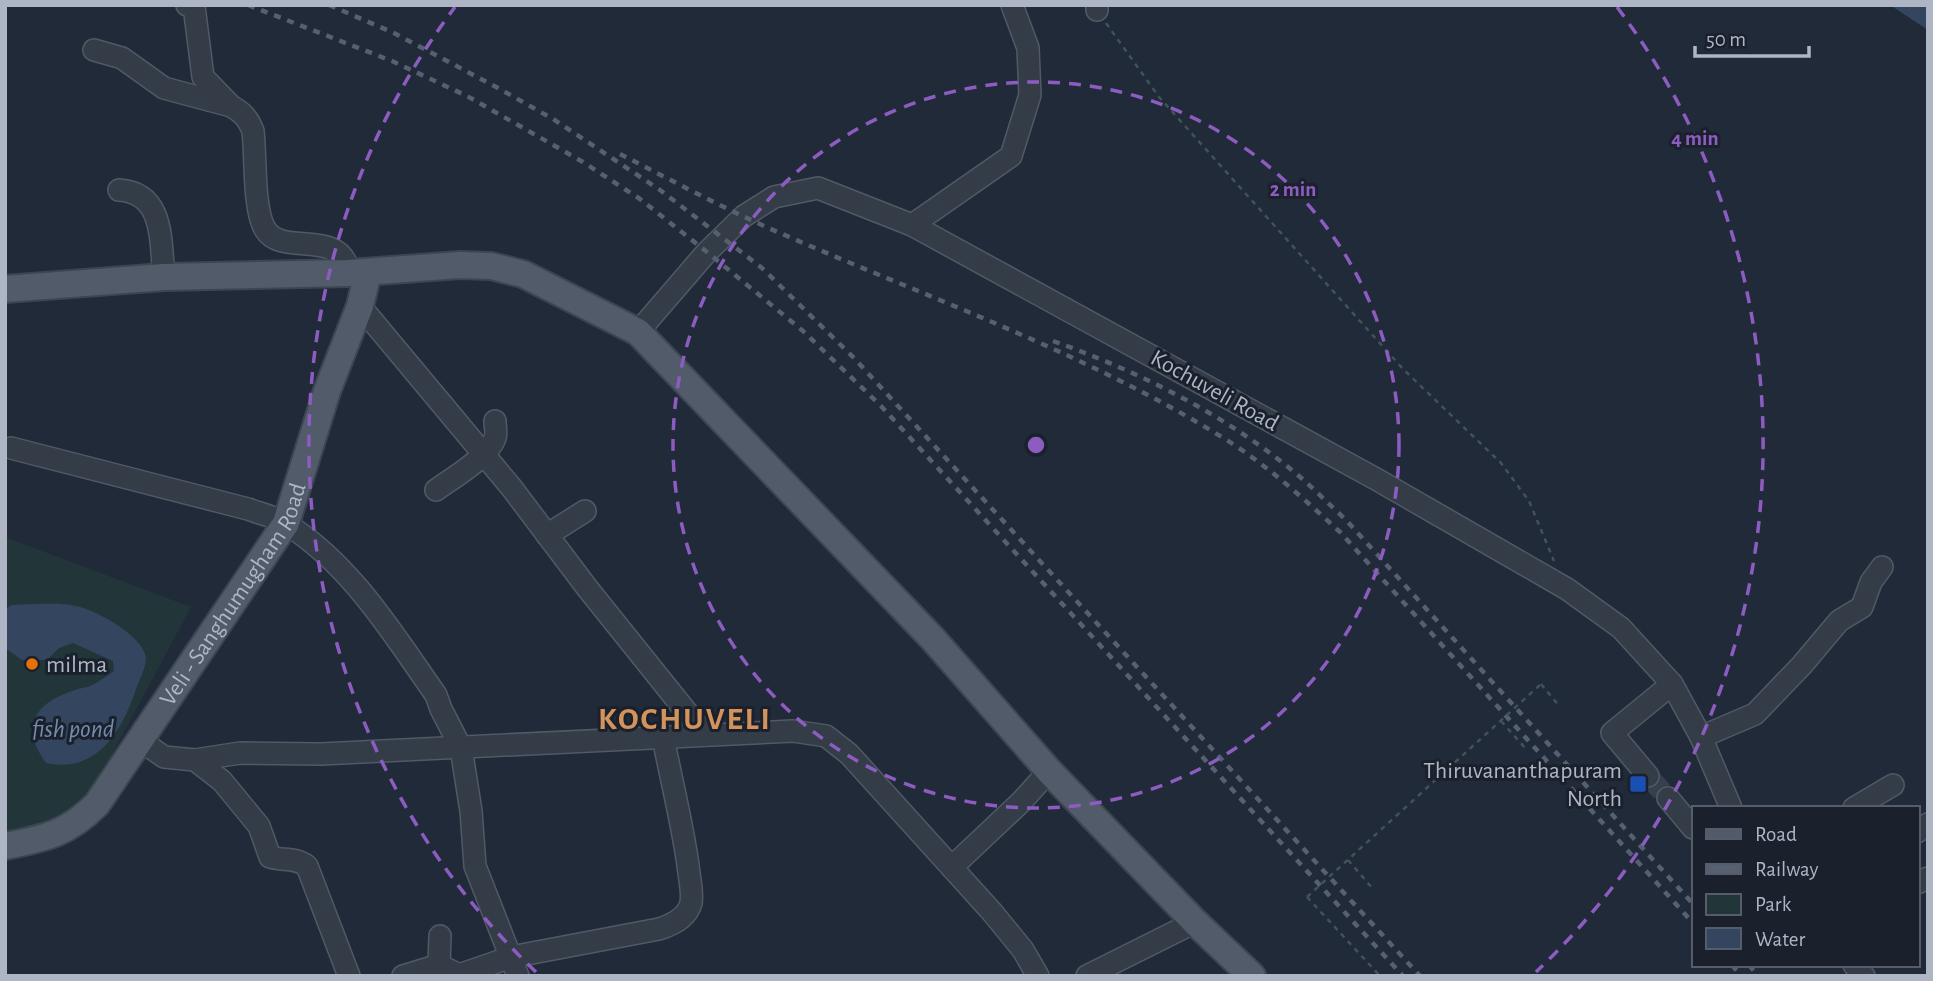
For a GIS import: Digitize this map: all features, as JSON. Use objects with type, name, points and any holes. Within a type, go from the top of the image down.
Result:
[{"type":"main road","points":[[5,289],[164,277],[358,273],[460,265],[491,266],[523,274],[638,332],[933,639],[1049,771],[1195,922],[1252,976]]},
{"type":"main road","name":"Veli - Sanghumugham Road","points":[[5,846],[52,836],[81,820],[97,804],[286,523],[327,391],[360,306],[358,273]]},
{"type":"street","points":[[187,5],[194,6],[203,77],[230,106]]},
{"type":"street","points":[[912,225],[1011,156],[1030,95],[1028,48],[1012,5]]},
{"type":"street","points":[[94,50],[122,58],[164,88],[240,111],[253,131],[258,210],[265,230],[277,239],[339,252],[358,273]]},
{"type":"street","name":"Kochuveli Road","points":[[638,332],[707,252],[744,216],[774,197],[818,188],[912,225],[1376,479],[1567,589],[1621,628],[1672,684],[1701,737],[1730,806]]},
{"type":"street","points":[[118,190],[139,193],[156,214],[164,277]]},
{"type":"street","points":[[360,306],[483,454],[705,735]]},
{"type":"street","points":[[436,490],[483,454],[495,438],[495,421]]},
{"type":"street","points":[[11,448],[248,509],[286,523],[323,550],[354,583],[436,695],[461,748],[471,811],[475,866],[514,966]]},
{"type":"street","points":[[547,535],[585,511]]},
{"type":"street","points":[[1701,737],[1755,714],[1839,621],[1862,607],[1871,582],[1882,566]]},
{"type":"street","points":[[1648,776],[1612,733],[1672,684]]},
{"type":"street","points":[[140,740],[164,757],[195,760],[240,753],[308,754],[461,748],[793,731],[826,736],[849,754],[952,867],[1023,950],[1038,976]]},
{"type":"street","points":[[403,976],[439,965],[459,975],[514,966],[673,925],[682,918],[691,904],[691,887],[663,737]]},
{"type":"street","points":[[195,760],[222,781],[258,826],[270,857],[279,860],[297,859],[307,866],[349,976]]},
{"type":"street","points":[[952,867],[1049,771]]},
{"type":"street","points":[[1857,806],[1893,785]]},
{"type":"street","points":[[1668,798],[1692,827]]},
{"type":"street","points":[[1099,973],[1195,922]]},
{"type":"street","points":[[439,965],[440,936]]},
{"type":"path","points":[[1097,8],[1158,97],[1403,369],[1501,463],[1529,501],[1567,589]]},
{"type":"path","points":[[1380,976],[1307,897],[1541,684],[1560,707]]},
{"type":"path","points":[[1501,721],[1526,749]]},
{"type":"path","points":[[1348,860],[1373,889]]},
{"type":"green space","points":[[5,537],[191,607],[86,803],[56,821],[5,831]]},
{"type":"water","points":[[1890,5],[1928,5],[1928,30]]},
{"type":"water","name":"fish pond","points":[[56,604],[84,608],[106,618],[137,641],[146,658],[130,705],[115,734],[93,755],[80,762],[64,765],[46,763],[38,750],[33,727],[35,717],[41,709],[61,695],[90,686],[114,671],[113,661],[73,643],[59,648],[47,660],[22,660],[5,648],[5,609],[12,605]]},
{"type":"tunnel","points":[[1648,776],[1668,798]]},
{"type":"railway","points":[[248,5],[392,61],[467,96],[583,162],[640,199],[803,331],[881,406],[1403,976]]},
{"type":"railway","points":[[329,5],[394,33],[553,119],[660,190],[762,268],[854,358],[1420,976]]},
{"type":"railway","points":[[620,154],[766,227],[1065,354],[1173,408],[1256,460],[1340,532],[1692,922]]},
{"type":"railway","points":[[1053,341],[1118,367],[1213,415],[1272,454],[1299,476],[1346,520],[1692,903]]},
{"type":"railway","points":[[1734,967],[1741,976]]},
{"type":"railway","points":[[1751,967],[1758,976]]},
{"type":"place","name":"milma","points":[[32,664]]},
{"type":"place","name":"Thiruvananthapuram North","points":[[1638,784]]},
{"type":"district","name":"KOCHUVELI","points":[[685,718]]}]
